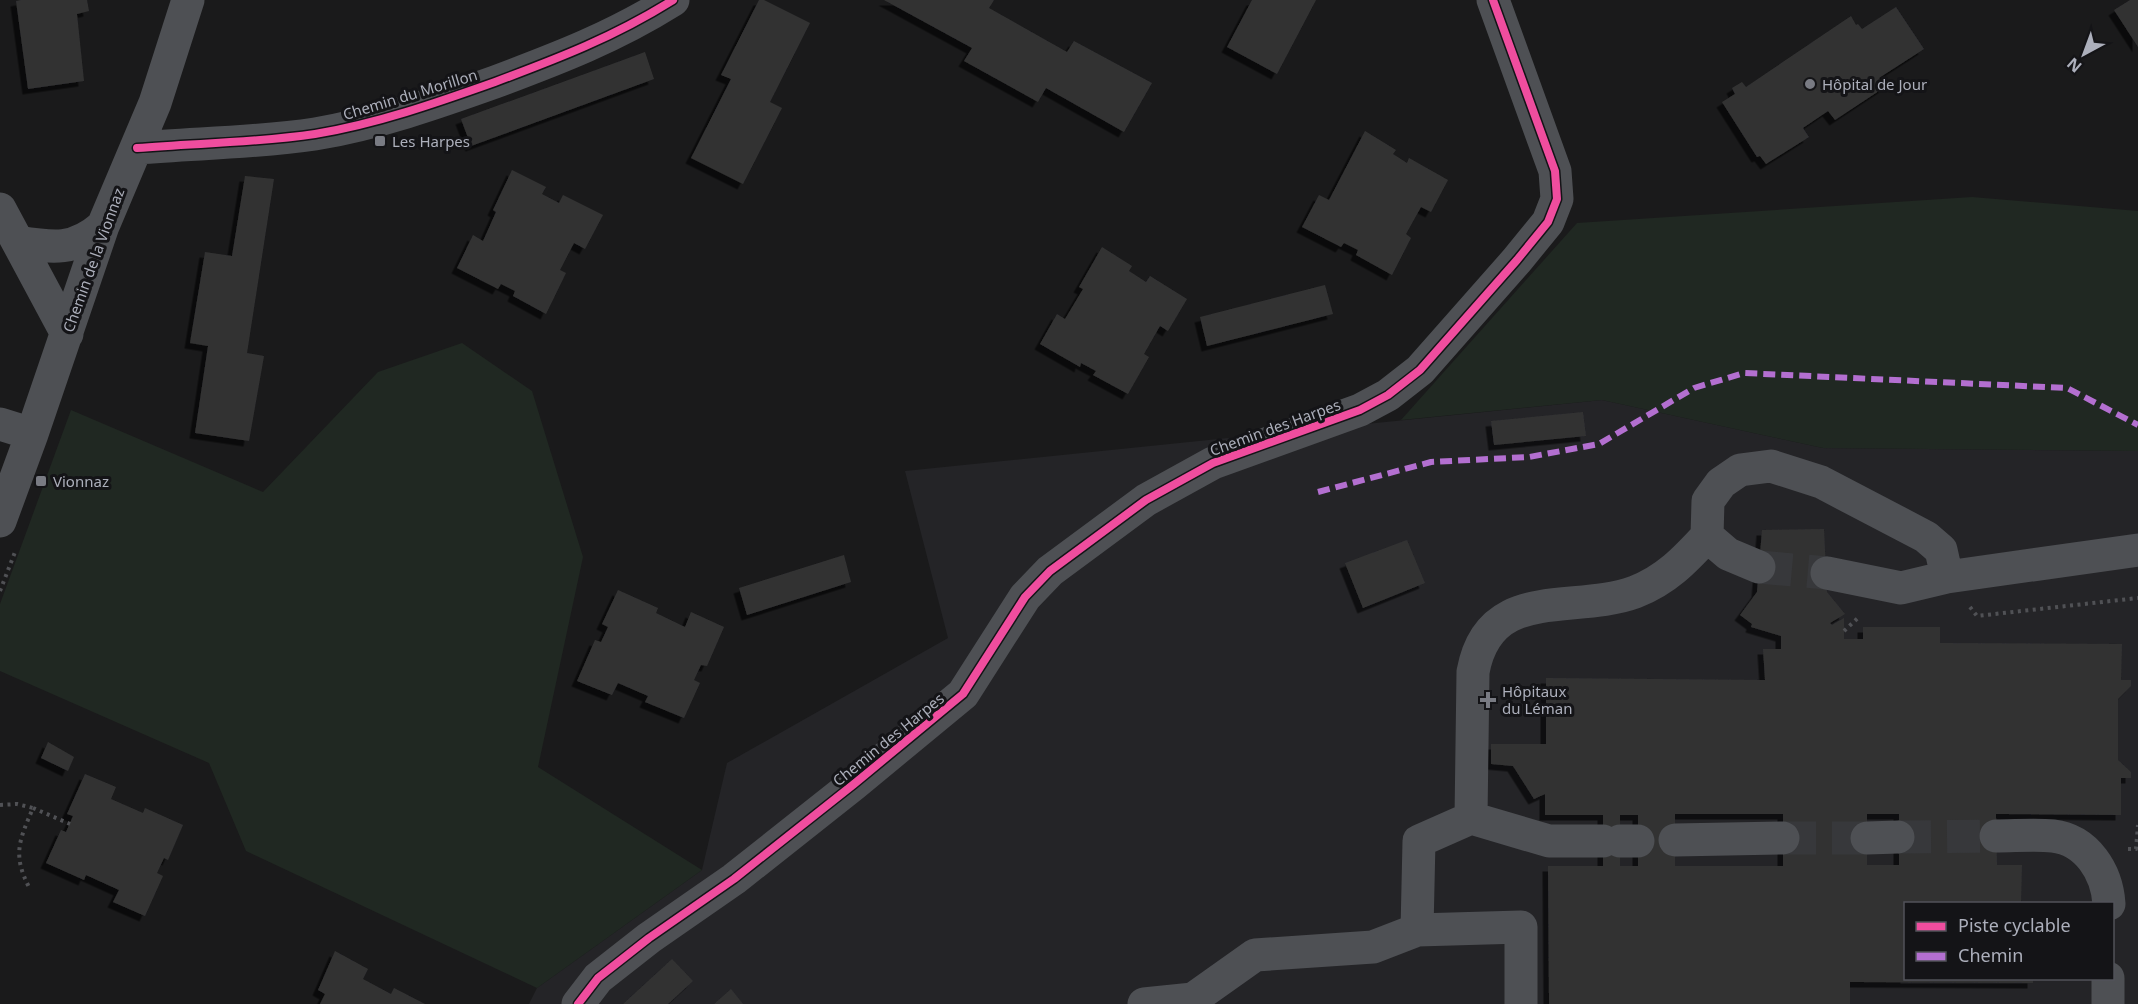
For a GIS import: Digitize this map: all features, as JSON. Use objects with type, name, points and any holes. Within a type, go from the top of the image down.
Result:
[{"type":"street","name":"Chemin de la Vionnaz","points":[[0,520],[103,226],[137,148],[171,58],[188,0]]},
{"type":"street","name":"Chemin du Morillon","points":[[137,148],[307,135],[406,112],[456,96],[607,38],[673,0]]},
{"type":"street","name":"Chemin des Harpes","points":[[578,1004],[598,978],[649,938],[734,879],[963,694],[1025,597],[1050,571],[1146,500],[1213,463],[1360,410],[1388,394],[1420,370],[1548,222],[1557,199],[1556,171],[1492,0]]},
{"type":"street","points":[[0,209],[67,334]]},
{"type":"street","points":[[18,242],[60,248],[91,237],[103,226]]},
{"type":"street","points":[[0,424],[32,434]]},
{"type":"street","points":[[1471,818],[1473,672],[1478,650],[1491,629],[1503,618],[1519,610],[1616,597],[1652,585],[1680,565],[1707,536],[1708,501],[1721,483],[1740,470],[1771,466],[1821,482],[1926,537],[1941,550],[1947,577]]},
{"type":"street","points":[[1707,536],[1728,554],[1759,567]]},
{"type":"street","points":[[1827,573],[1901,588],[1947,577],[2138,550]]},
{"type":"street","points":[[1417,930],[1419,841],[1471,818],[1549,842],[1620,841]]},
{"type":"street","points":[[1996,836],[2054,836],[2071,842],[2089,854],[2101,869],[2109,902]]},
{"type":"street","points":[[1675,840],[1783,838]]},
{"type":"street","points":[[1144,1004],[1193,1001],[1255,955],[1373,948],[1417,930],[1521,927],[1521,1004]]},
{"type":"street","points":[[2108,980],[2108,1004]]},
{"type":"path","points":[[1947,577],[1977,616],[2138,598]]},
{"type":"path","points":[[0,805],[17,804],[33,808],[70,824]]},
{"type":"path","points":[[30,889],[21,872],[19,853],[23,832],[33,808]]},
{"type":"shaded area","points":[[1972,197],[2138,211],[2138,451],[1823,448],[1602,400],[1401,420],[1577,223]]},
{"type":"shaded area","points":[[462,343],[532,391],[583,557],[538,767],[702,870],[537,988],[246,851],[209,763],[0,671],[0,604],[71,410],[263,492],[378,372]]},
{"type":"shaded area","name":"Hôpitaux du Léman","points":[[1602,400],[1823,448],[2138,451],[2138,1004],[529,1004],[537,988],[702,870],[727,763],[948,638],[905,471]]},
{"type":"building","points":[[87,0],[89,11],[77,14],[84,81],[28,89],[16,1]]},
{"type":"building","points":[[759,0],[764,0],[810,23],[770,102],[782,108],[743,184],[691,158],[731,79],[721,75]]},
{"type":"building","points":[[884,0],[994,0],[989,8],[1067,52],[1074,41],[1152,83],[1124,132],[1046,88],[1038,102],[964,61],[972,48]]},
{"type":"building","points":[[1252,0],[1316,0],[1277,74],[1227,47]]},
{"type":"building","points":[[2130,0],[2138,0],[2138,47],[2114,10]]},
{"type":"building","name":"Hôpital de Jour","points":[[1896,7],[1924,49],[1879,78],[1885,87],[1835,120],[1828,111],[1803,128],[1809,137],[1766,164],[1760,156],[1757,157],[1722,102],[1735,94],[1732,88],[1742,82],[1746,87],[1851,16],[1856,25],[1858,24],[1862,29]]},
{"type":"building","points":[[645,52],[654,79],[471,146],[461,119]]},
{"type":"building","points":[[1365,131],[1396,150],[1393,154],[1407,163],[1409,158],[1448,180],[1431,212],[1421,207],[1406,234],[1411,238],[1392,275],[1356,255],[1358,250],[1344,243],[1341,247],[1302,227],[1319,195],[1329,200]]},
{"type":"building","points":[[512,170],[546,187],[542,194],[559,203],[563,195],[603,215],[585,249],[574,243],[560,270],[566,273],[546,314],[513,296],[515,291],[501,284],[498,289],[457,268],[473,235],[483,241],[496,212],[493,210]]},
{"type":"building","points":[[245,176],[274,179],[247,353],[264,356],[249,441],[195,433],[208,346],[190,343],[205,252],[232,256]]},
{"type":"building","points":[[1102,247],[1132,266],[1129,271],[1146,282],[1150,276],[1187,299],[1168,331],[1160,326],[1144,354],[1149,357],[1128,394],[1093,375],[1096,371],[1081,363],[1080,367],[1040,344],[1057,314],[1065,319],[1083,289],[1079,287]]},
{"type":"building","points":[[1325,285],[1333,314],[1207,346],[1200,317]]},
{"type":"building","points":[[1583,412],[1586,436],[1494,445],[1491,421]]},
{"type":"building","points":[[1824,529],[1827,592],[1845,614],[1830,623],[1832,625],[1844,618],[1844,639],[1863,639],[1863,627],[1940,627],[1940,643],[2122,644],[2121,680],[2131,680],[2131,686],[2118,699],[2118,760],[2131,772],[2131,778],[2121,778],[2121,815],[1996,814],[1997,865],[2022,865],[2021,902],[1904,902],[1904,980],[2033,980],[2033,983],[1850,982],[1850,1004],[1549,1004],[1548,866],[1603,866],[1603,815],[1545,815],[1545,794],[1534,799],[1513,766],[1491,764],[1491,744],[1546,744],[1546,678],[1765,680],[1763,649],[1781,649],[1781,636],[1751,627],[1752,624],[1740,615],[1757,592],[1762,530]],"holes":[[[1675,814],[1783,814],[1783,866],[1675,866]],[[1867,814],[1899,814],[1899,865],[1867,865]],[[1620,815],[1638,815],[1638,866],[1620,866]]]},
{"type":"building","points":[[1407,540],[1425,583],[1363,608],[1345,563]]},
{"type":"building","points":[[844,555],[851,582],[747,615],[739,588]]},
{"type":"building","points":[[618,590],[658,608],[656,613],[685,627],[691,612],[724,627],[707,666],[701,665],[694,680],[700,683],[684,718],[645,702],[648,696],[618,683],[612,695],[577,681],[595,640],[601,642],[608,627],[602,624]]},
{"type":"building","points":[[48,742],[74,757],[68,771],[41,758]]},
{"type":"building","points":[[85,774],[116,787],[111,799],[143,813],[145,808],[183,825],[168,860],[164,858],[157,873],[163,876],[145,916],[113,902],[119,890],[86,875],[84,880],[46,863],[61,830],[66,832],[73,816],[67,814]]},
{"type":"building","points":[[335,951],[368,969],[363,979],[391,994],[394,988],[425,1004],[320,1004],[325,994],[318,990]]},
{"type":"building","points":[[672,959],[693,981],[668,1004],[623,1004]]},
{"type":"building","points":[[731,989],[743,1004],[714,1004]]},
{"type":"tunnel","points":[[1759,567],[1827,573]]},
{"type":"tunnel","points":[[1898,837],[1996,836]]},
{"type":"tunnel","points":[[1783,838],[1867,838]]},
{"type":"marked path","points":[[1318,492],[1431,462],[1529,457],[1599,444],[1694,388],[1744,373],[2067,388],[2138,425]]},
{"type":"cycle path","points":[[137,148],[293,137],[338,130],[383,119],[473,90],[564,55],[608,36],[673,0]]},
{"type":"cycle path","points":[[578,1004],[598,978],[649,938],[734,879],[963,694],[1025,597],[1050,571],[1146,500],[1213,463],[1360,410],[1388,395],[1420,370],[1548,222],[1557,199],[1555,171],[1493,0]]},
{"type":"place","name":"Hôpital de Jour","points":[[1810,84]]},
{"type":"place","name":"Les Harpes","points":[[380,141]]},
{"type":"place","name":"Vionnaz","points":[[41,481]]},
{"type":"place","name":"Hôpitaux du Léman","points":[[1488,700]]}]
